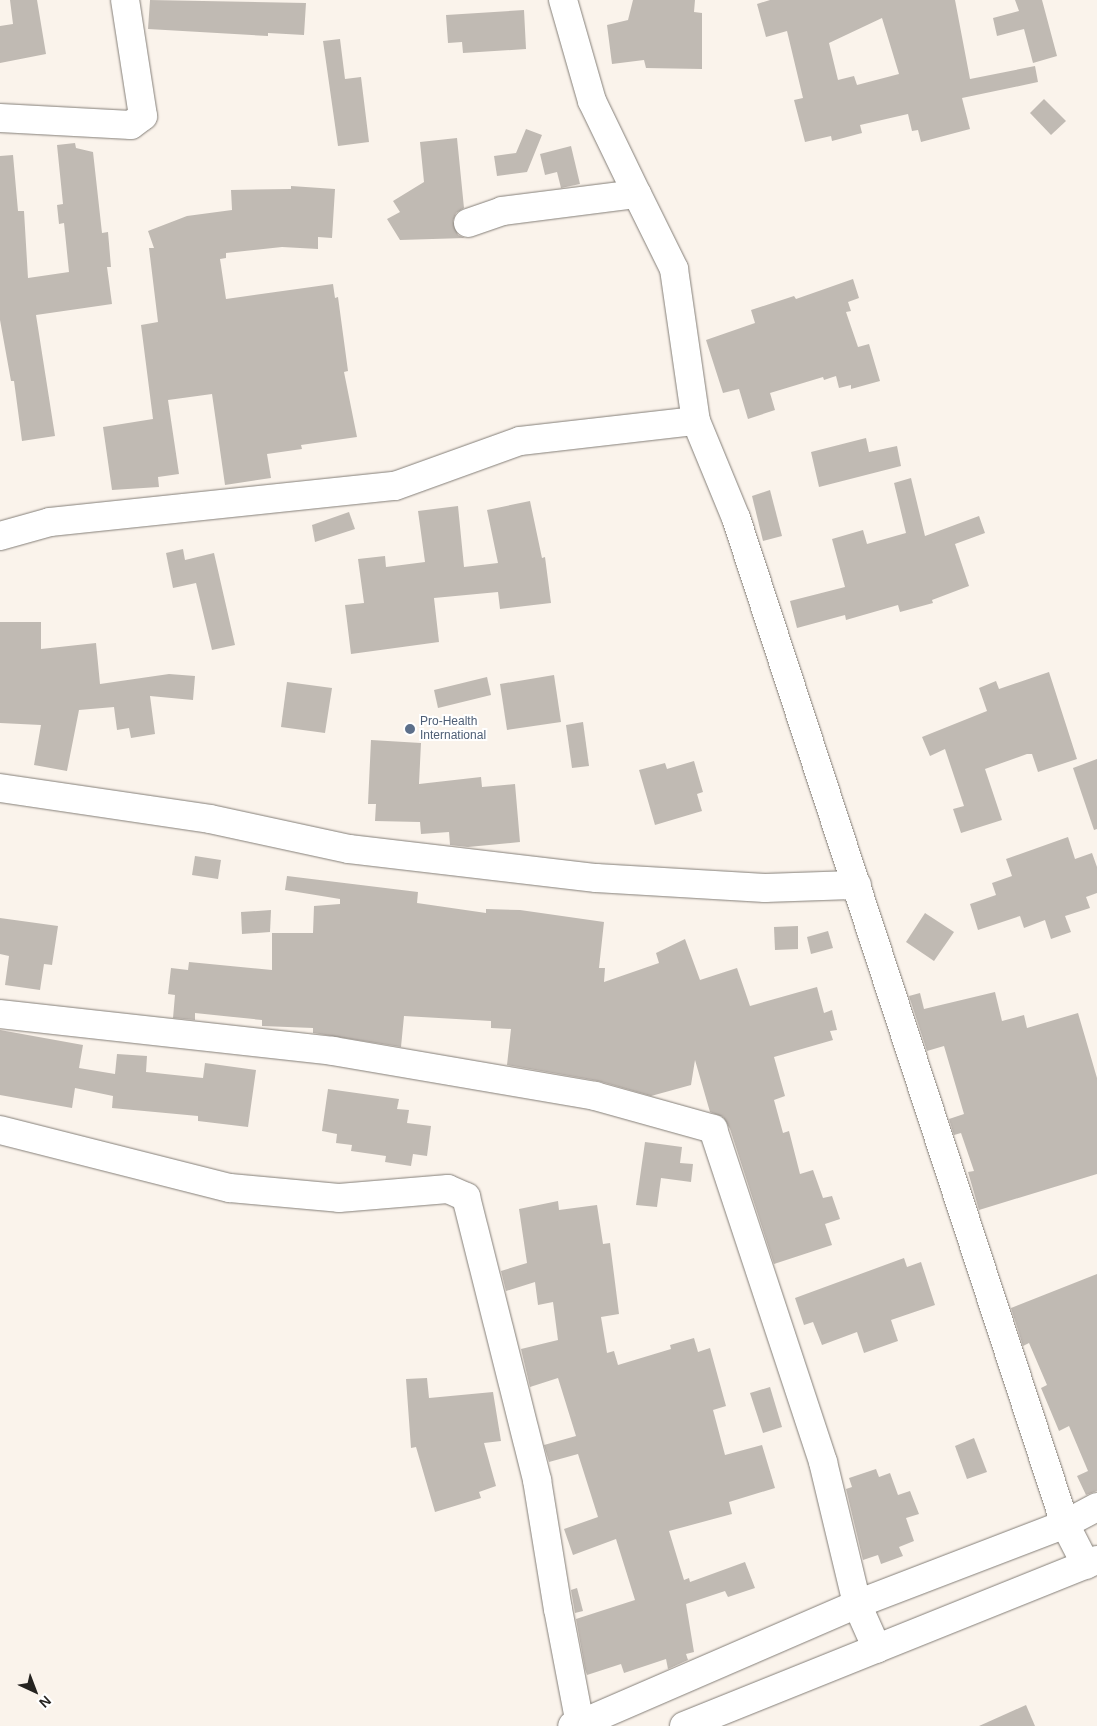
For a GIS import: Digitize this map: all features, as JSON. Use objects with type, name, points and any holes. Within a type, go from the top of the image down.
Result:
[{"type":"street","points":[[0,118],[131,125],[144,116],[126,0]]},
{"type":"street","points":[[563,0],[592,101],[674,269],[696,421],[736,518],[1065,1524],[1091,1563],[684,1726]]},
{"type":"street","points":[[468,223],[502,210],[637,194]]},
{"type":"street","points":[[0,536],[50,522],[395,486],[520,441],[696,421]]},
{"type":"street","points":[[0,788],[210,819],[349,850],[576,876],[765,888],[857,885]]},
{"type":"street","points":[[0,1014],[333,1051],[595,1096],[713,1129],[823,1462],[858,1604],[877,1649]]},
{"type":"street","points":[[0,1130],[230,1188],[339,1198],[448,1189],[466,1196],[537,1480],[576,1725],[858,1604],[1065,1524],[1097,1508]]},
{"type":"building","points":[[10,0],[37,0],[46,54],[0,63],[0,26],[13,24]]},
{"type":"building","points":[[150,0],[306,3],[304,35],[268,33],[268,36],[148,29]]},
{"type":"building","points":[[633,0],[695,0],[694,12],[702,13],[702,69],[646,68],[644,60],[612,64],[607,25],[628,20]]},
{"type":"building","points":[[770,0],[955,0],[970,79],[1035,66],[1038,82],[962,98],[970,129],[921,142],[918,130],[912,131],[908,114],[860,125],[862,133],[832,141],[831,136],[805,142],[794,100],[803,98],[787,31],[766,37],[757,4]],"holes":[[[882,18],[899,74],[857,85],[854,76],[838,80],[829,43]]]},
{"type":"building","points":[[1015,0],[1042,0],[1057,56],[1033,63],[1024,29],[997,36],[993,18],[1019,11]]},
{"type":"building","points":[[524,10],[526,49],[463,53],[462,42],[448,43],[446,15]]},
{"type":"building","points":[[340,39],[345,79],[361,77],[369,142],[338,146],[323,41]]},
{"type":"building","points":[[1044,99],[1066,121],[1051,135],[1030,113]]},
{"type":"building","points":[[526,129],[542,135],[527,172],[497,176],[494,156],[516,153]]},
{"type":"building","points":[[457,138],[464,208],[456,213],[453,221],[458,235],[465,238],[400,240],[387,219],[400,212],[393,201],[424,182],[420,142]]},
{"type":"building","points":[[75,143],[76,148],[93,152],[102,233],[108,232],[111,267],[107,267],[112,304],[36,315],[55,436],[22,441],[14,381],[11,381],[0,320],[0,156],[13,155],[18,211],[24,211],[28,278],[69,272],[64,223],[59,224],[57,205],[63,204],[57,145]]},
{"type":"building","points":[[571,146],[580,184],[561,188],[557,172],[545,175],[540,154]]},
{"type":"building","points":[[291,186],[335,189],[332,238],[318,237],[318,249],[282,247],[226,253],[226,258],[220,259],[226,299],[333,284],[335,298],[338,297],[348,371],[344,372],[357,437],[301,445],[302,449],[267,454],[271,478],[225,485],[212,394],[168,400],[179,474],[158,477],[159,487],[112,490],[103,427],[153,419],[141,325],[158,322],[149,248],[154,248],[148,231],[187,216],[232,210],[231,190],[291,189]]},
{"type":"building","points":[[853,279],[859,298],[848,302],[851,311],[846,312],[858,347],[869,344],[880,381],[851,389],[851,385],[839,388],[836,376],[824,380],[823,377],[770,393],[775,410],[748,419],[739,389],[723,393],[706,340],[755,323],[751,310],[794,296],[796,299]]},
{"type":"building","points":[[866,438],[869,452],[897,446],[901,466],[819,487],[811,452]]},
{"type":"building","points":[[911,478],[925,536],[979,516],[985,533],[955,544],[969,586],[932,600],[933,603],[900,612],[898,605],[846,620],[845,615],[797,628],[790,601],[845,587],[832,539],[863,530],[867,544],[906,533],[894,483]]},
{"type":"building","points":[[770,490],[782,536],[763,541],[752,496]]},
{"type":"building","points":[[530,501],[542,558],[545,557],[551,603],[500,609],[498,592],[434,598],[439,642],[351,654],[345,605],[364,603],[358,559],[385,556],[386,567],[425,562],[418,511],[458,506],[464,567],[498,563],[487,510]]},
{"type":"building","points":[[349,512],[355,529],[315,542],[312,525]]},
{"type":"building","points":[[183,549],[185,560],[214,553],[235,645],[212,650],[196,583],[173,588],[166,553]]},
{"type":"building","points":[[0,622],[41,622],[41,649],[96,643],[100,684],[169,674],[195,676],[193,700],[150,696],[155,734],[131,738],[129,728],[117,730],[114,707],[79,710],[67,771],[34,765],[41,725],[0,723]]},
{"type":"building","points":[[1049,672],[1077,759],[1038,772],[1032,754],[1027,754],[985,769],[1002,820],[961,833],[953,809],[964,806],[945,749],[930,756],[922,737],[987,711],[979,688],[996,681],[999,689]]},
{"type":"building","points":[[554,675],[561,722],[507,730],[500,684]]},
{"type":"building","points":[[487,677],[491,695],[438,708],[434,690]]},
{"type":"building","points":[[287,682],[332,688],[325,733],[281,727]]},
{"type":"building","points":[[583,722],[589,766],[572,768],[566,725]]},
{"type":"building","points":[[371,740],[421,743],[419,784],[481,777],[482,787],[515,784],[520,842],[468,847],[450,845],[449,832],[421,834],[420,822],[375,821],[376,804],[368,804]]},
{"type":"building","points":[[1097,759],[1097,829],[1094,830],[1073,768]]},
{"type":"building","points":[[694,761],[703,792],[697,794],[702,811],[655,825],[639,770],[665,763],[667,769]]},
{"type":"building","points":[[1068,837],[1075,859],[1092,853],[1097,867],[1097,893],[1086,897],[1090,908],[1065,916],[1071,932],[1051,939],[1045,920],[1024,928],[1020,916],[978,930],[970,904],[996,895],[992,883],[1012,876],[1006,859]]},
{"type":"building","points":[[195,856],[221,860],[218,879],[192,875]]},
{"type":"building","points":[[287,876],[418,892],[417,903],[486,913],[486,909],[520,910],[604,922],[599,968],[605,968],[604,982],[659,963],[656,953],[685,939],[700,980],[737,968],[750,1006],[817,987],[824,1013],[832,1010],[837,1030],[830,1031],[833,1040],[774,1057],[785,1096],[774,1100],[783,1133],[789,1131],[800,1174],[813,1170],[823,1198],[832,1196],[840,1219],[825,1224],[832,1245],[774,1264],[730,1129],[723,1117],[710,1112],[695,1060],[691,1085],[651,1096],[598,1081],[507,1065],[511,1029],[491,1028],[491,1021],[404,1016],[401,1047],[313,1033],[313,1028],[262,1026],[262,1020],[195,1013],[195,1020],[173,1018],[175,995],[168,994],[171,968],[188,970],[189,962],[272,970],[272,933],[313,933],[314,906],[340,904],[340,899],[285,890]]},
{"type":"building","points":[[271,910],[270,932],[242,934],[241,912]]},
{"type":"building","points":[[925,913],[954,932],[934,961],[906,942]]},
{"type":"building","points":[[0,918],[58,926],[52,965],[44,964],[40,990],[5,985],[9,956],[0,954]]},
{"type":"building","points":[[798,926],[798,949],[775,950],[774,927]]},
{"type":"building","points":[[828,931],[833,948],[811,954],[807,937]]},
{"type":"building","points":[[995,992],[1002,1021],[1024,1015],[1027,1028],[1078,1013],[1097,1078],[1097,1174],[979,1210],[968,1172],[974,1171],[961,1133],[954,1135],[949,1119],[964,1114],[944,1046],[927,1051],[909,996],[920,993],[924,1009]]},
{"type":"building","points":[[0,1030],[83,1045],[79,1068],[115,1074],[117,1054],[147,1056],[146,1072],[203,1078],[205,1063],[256,1070],[248,1127],[198,1121],[198,1116],[112,1108],[113,1096],[75,1088],[72,1108],[0,1095]]},
{"type":"building","points":[[328,1089],[399,1099],[397,1109],[409,1110],[407,1123],[431,1126],[427,1156],[413,1154],[411,1166],[385,1162],[386,1156],[351,1151],[352,1145],[336,1143],[337,1134],[322,1131]]},
{"type":"building","points":[[645,1142],[682,1147],[680,1163],[693,1164],[691,1182],[661,1178],[657,1207],[636,1205]]},
{"type":"building","points":[[558,1201],[559,1210],[597,1205],[603,1244],[610,1243],[619,1314],[601,1317],[607,1353],[614,1351],[618,1365],[671,1349],[670,1345],[694,1338],[698,1352],[710,1348],[726,1406],[713,1410],[725,1455],[762,1445],[775,1488],[729,1502],[732,1514],[669,1531],[684,1580],[689,1578],[690,1582],[745,1562],[755,1588],[728,1597],[725,1591],[686,1604],[694,1652],[686,1654],[688,1660],[668,1669],[666,1659],[624,1673],[621,1664],[587,1675],[585,1669],[576,1619],[635,1600],[616,1539],[573,1555],[564,1529],[598,1517],[578,1454],[549,1462],[544,1445],[576,1436],[558,1378],[530,1387],[521,1349],[558,1340],[553,1302],[538,1305],[535,1282],[506,1291],[501,1271],[527,1263],[519,1209]]},
{"type":"building","points":[[904,1258],[907,1267],[921,1262],[935,1305],[891,1320],[898,1341],[864,1353],[857,1332],[822,1345],[813,1322],[804,1325],[795,1298]]},
{"type":"building","points":[[1097,1274],[1097,1491],[1086,1495],[1077,1476],[1088,1471],[1069,1426],[1059,1431],[1041,1388],[1047,1385],[1029,1343],[1023,1346],[1011,1308]]},
{"type":"building","points":[[427,1378],[429,1398],[493,1392],[501,1441],[484,1443],[496,1486],[479,1492],[481,1498],[435,1512],[416,1447],[411,1448],[406,1379]]},
{"type":"building","points":[[770,1387],[782,1427],[763,1433],[750,1393]]},
{"type":"building","points":[[974,1438],[987,1472],[967,1479],[955,1446]]},
{"type":"building","points":[[876,1469],[879,1477],[890,1473],[898,1495],[910,1491],[919,1514],[906,1518],[914,1541],[899,1547],[903,1556],[881,1564],[878,1555],[863,1560],[846,1489],[852,1487],[849,1478]]},
{"type":"building","points":[[577,1588],[583,1611],[575,1613],[571,1590]]},
{"type":"building","points":[[1026,1705],[1035,1726],[979,1726]]},
{"type":"place","name":"Pro-Health International","points":[[410,729]]}]
